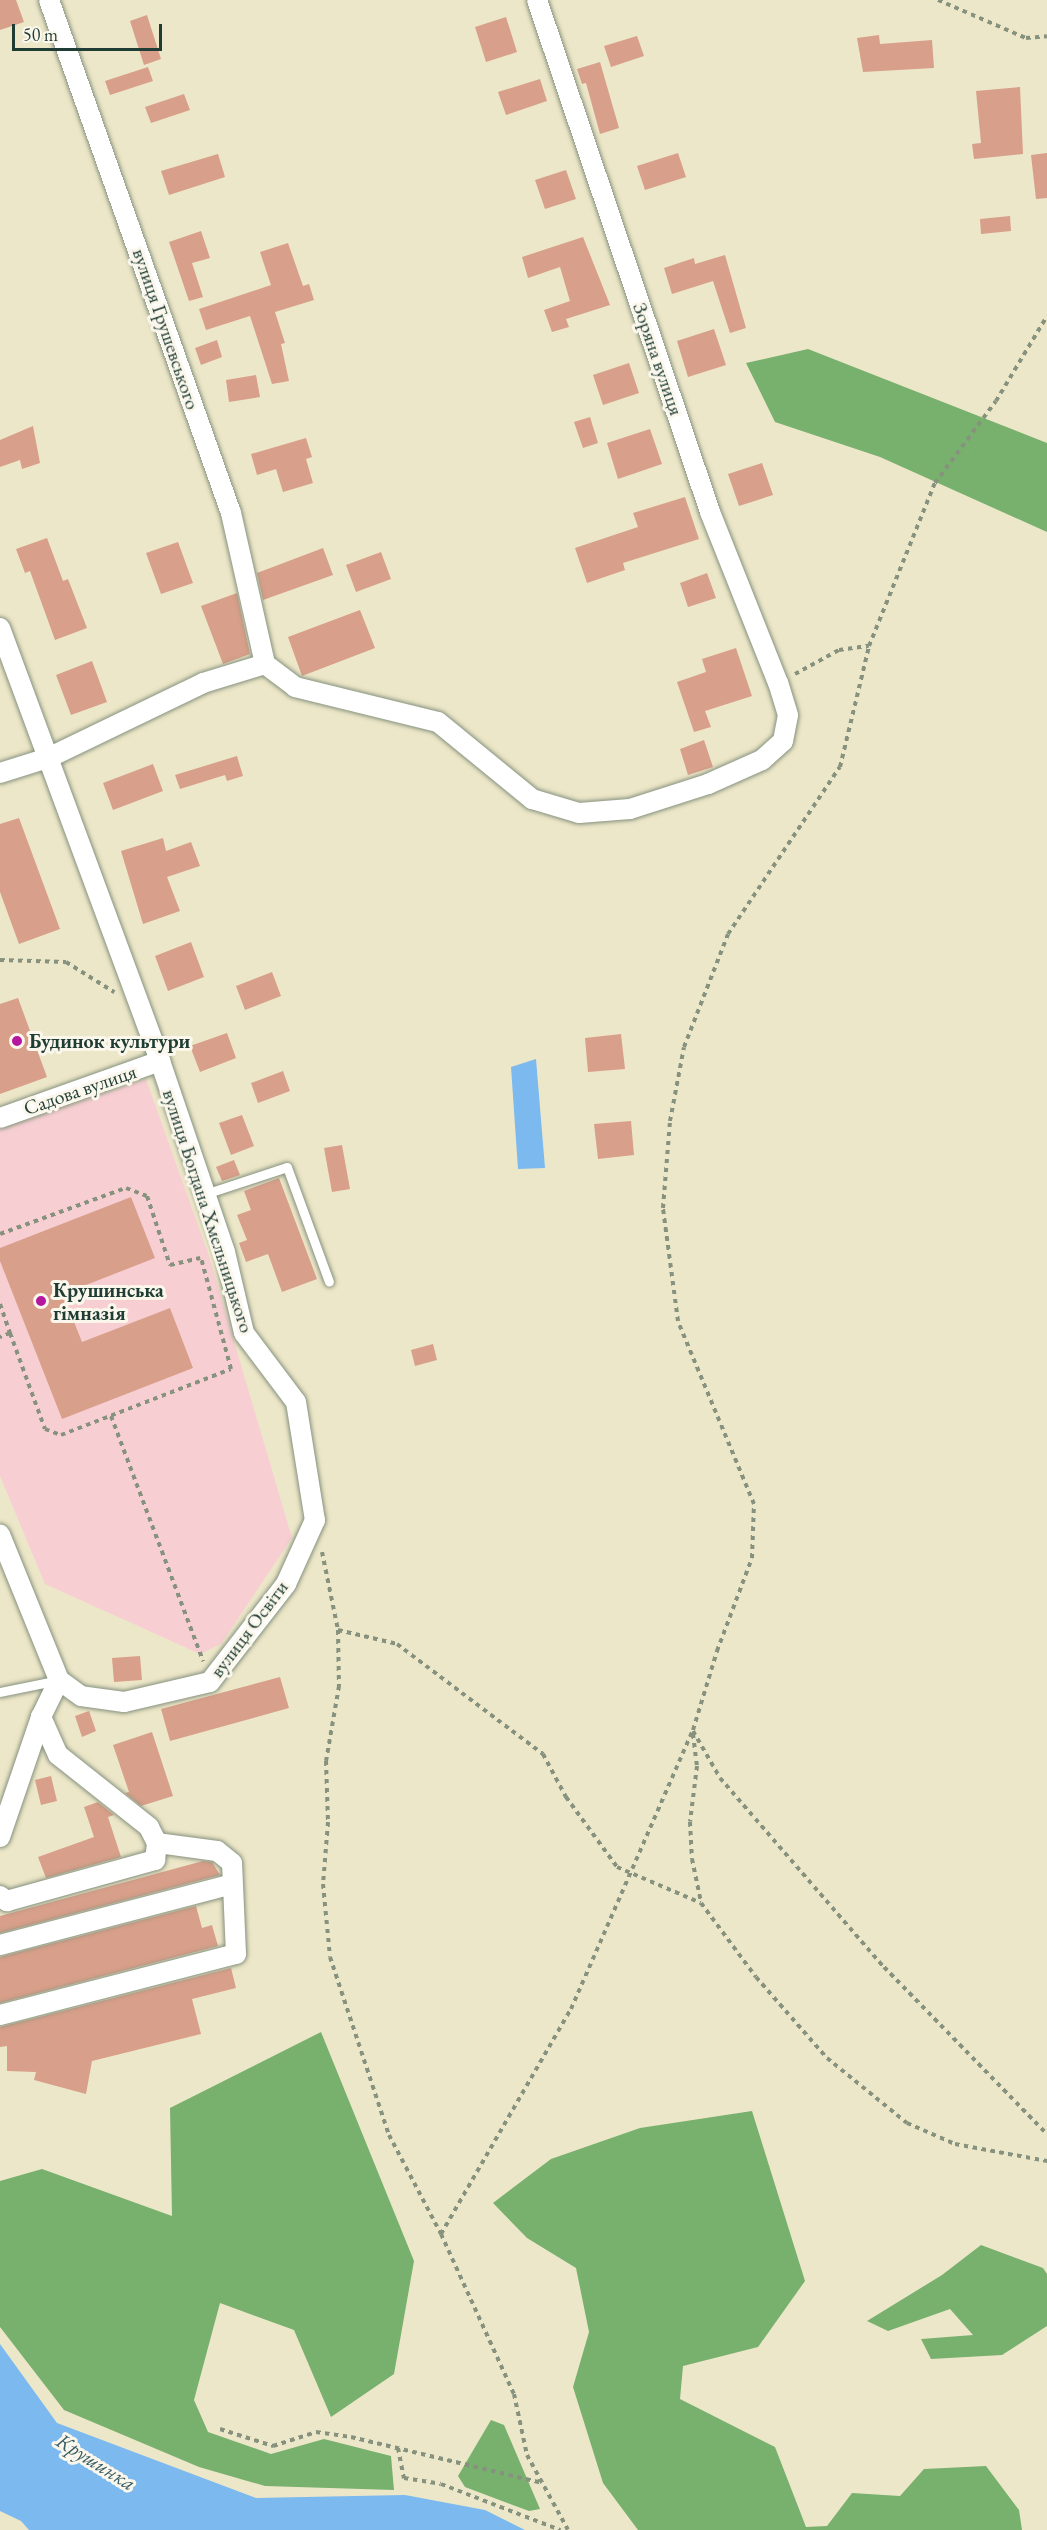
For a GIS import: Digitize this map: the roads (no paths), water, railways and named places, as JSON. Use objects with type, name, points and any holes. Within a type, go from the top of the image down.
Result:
[{"type":"street","name":"вулиця Грушевського","points":[[49,0],[231,513],[265,664]]},
{"type":"street","name":"Зоряна вулиця","points":[[265,664],[295,687],[438,722],[532,799],[579,813],[630,809],[708,784],[762,760],[783,741],[788,715],[778,683],[710,512],[537,0]]},
{"type":"street","name":"вулиця Богдана Хмельницького","points":[[0,628],[160,1061],[225,1252],[244,1333],[296,1402],[315,1520]]},
{"type":"street","points":[[0,773],[48,758],[203,683],[265,664]]},
{"type":"street","name":"Садова вулиця","points":[[0,1118],[160,1061]]},
{"type":"street","name":"вулиця Освіти","points":[[59,1680],[81,1696],[124,1702],[210,1682],[286,1584],[315,1520]]},
{"type":"street","points":[[0,1535],[59,1680],[41,1717],[0,1837]]},
{"type":"street","points":[[0,1896],[7,1901],[155,1860],[158,1843],[149,1827],[58,1755],[41,1717]]},
{"type":"street","points":[[0,2015],[236,1954],[232,1863],[217,1851],[158,1843]]},
{"type":"street","points":[[0,1946],[232,1884]]},
{"type":"lane","points":[[205,1194],[287,1167],[329,1282]]},
{"type":"lane","points":[[0,1692],[59,1680]]},
{"type":"water","points":[[536,1059],[545,1168],[518,1169],[511,1067]]},
{"type":"water","name":"Крушинка","points":[[0,2344],[57,2423],[256,2498],[405,2495],[485,2510],[525,2530],[29,2530],[21,2521],[0,2511]]},
{"type":"place","name":"Будинок культури","points":[[17,1041]]},
{"type":"place","name":"Крушинська гімназія","points":[[41,1301]]}]
